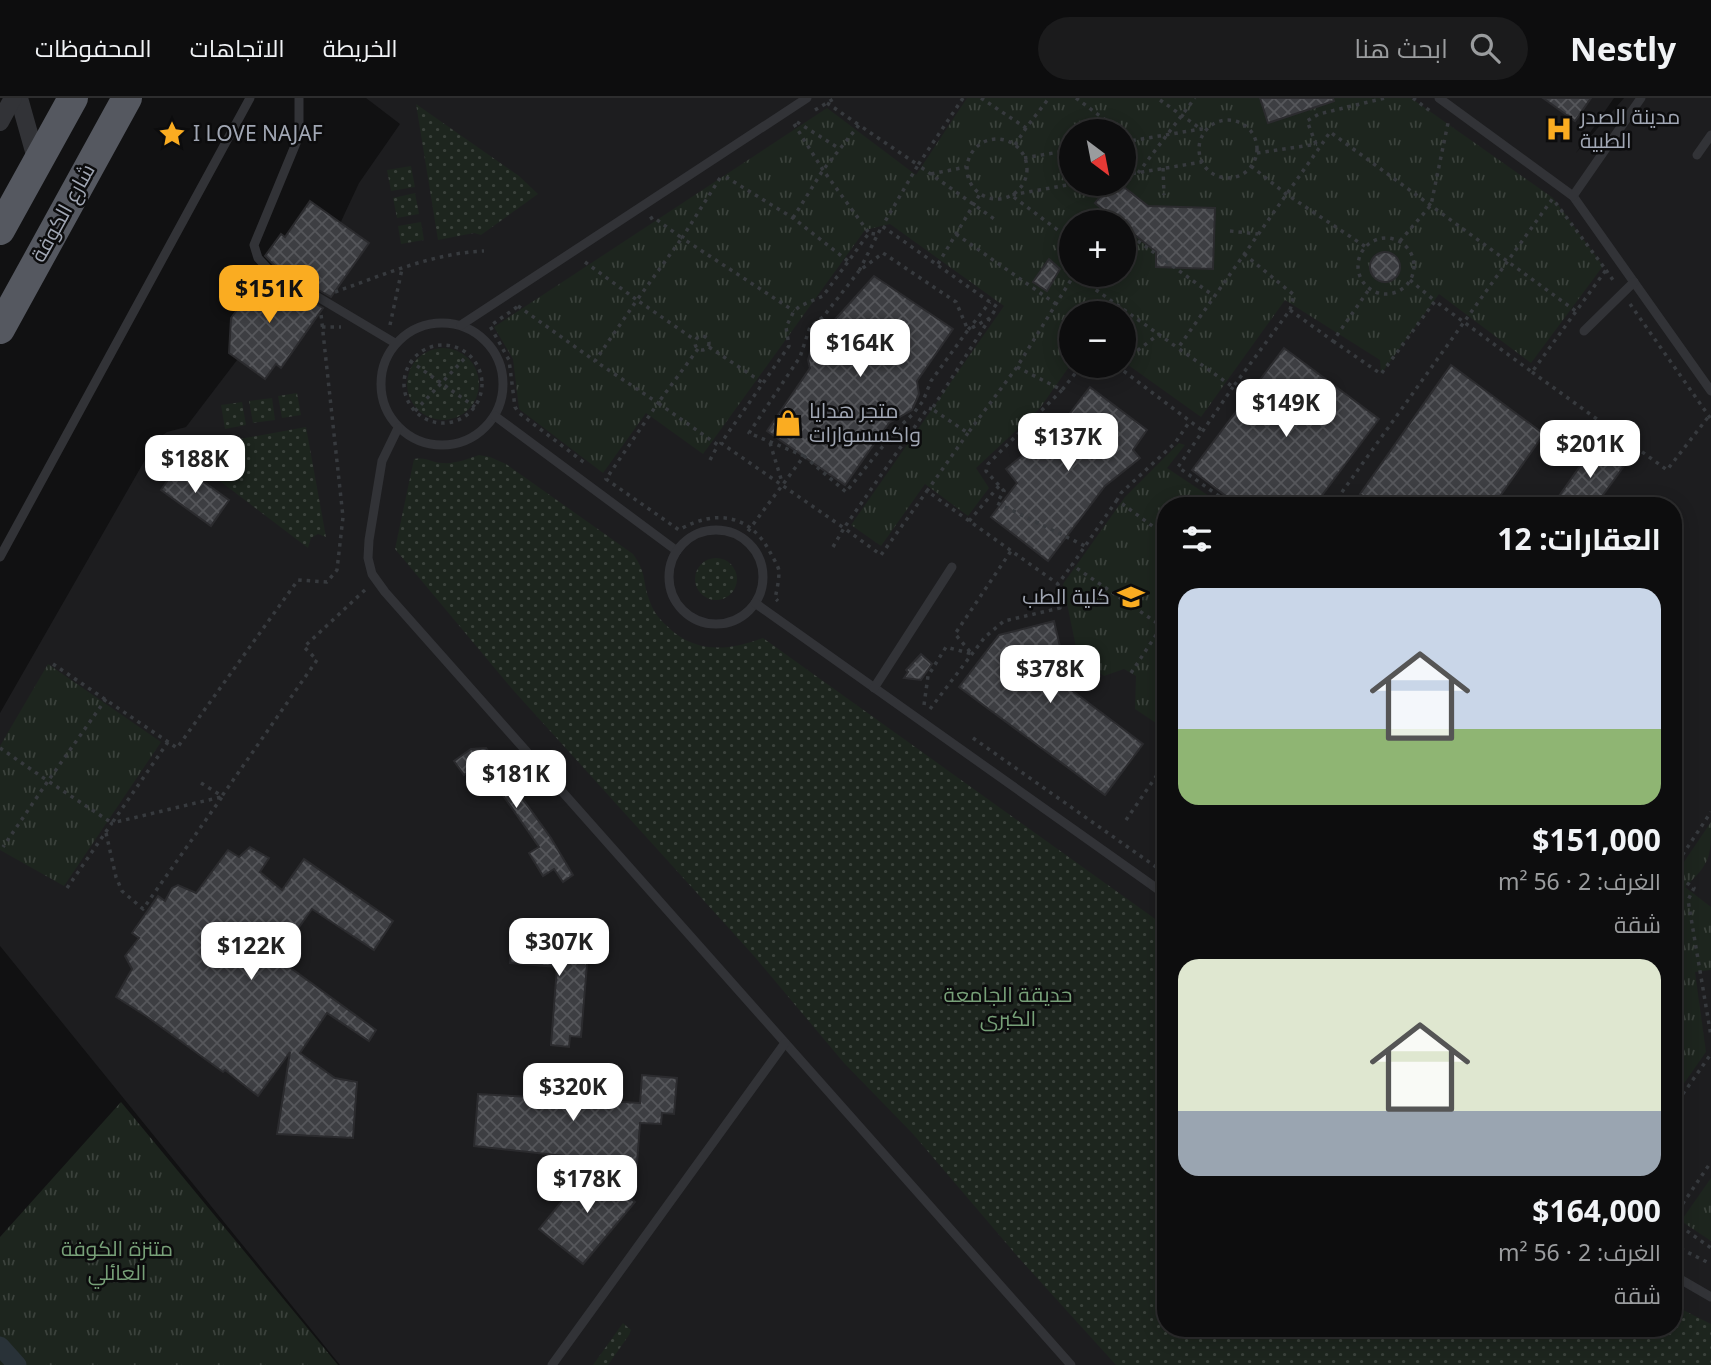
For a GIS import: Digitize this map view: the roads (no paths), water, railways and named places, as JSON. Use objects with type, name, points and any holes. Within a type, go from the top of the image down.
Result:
[{"type":"highway","points":[[0,230],[73,98]]},
{"type":"highway","name":"شارع الكوفة","points":[[0,329],[127,98]]},
{"type":"street","points":[[0,122],[13,98]]},
{"type":"street","points":[[19,98],[37,162]]},
{"type":"lane","points":[[0,557],[250,98]]},
{"type":"lane","points":[[299,98],[299,136],[254,245],[258,258],[270,271],[391,341]]},
{"type":"lane","points":[[461,325],[807,98]]},
{"type":"lane","points":[[1439,98],[1573,196],[1711,391]]},
{"type":"lane","points":[[1573,196],[1641,98]]},
{"type":"lane","points":[[1697,155],[1711,135]]},
{"type":"lane","points":[[1584,331],[1634,282]]},
{"type":"lane","points":[[443,322],[461,325],[478,333],[491,346],[500,362],[502,398],[495,416],[483,430],[467,440],[449,445],[430,444],[413,439],[398,428],[387,413],[381,395],[380,377],[391,341],[425,324],[443,322]]},
{"type":"lane","points":[[495,416],[677,551]]},
{"type":"lane","points":[[398,428],[383,461],[369,540],[368,558],[372,574],[385,592],[1071,1365]]},
{"type":"lane","points":[[729,531],[743,538],[757,554],[763,575],[762,590],[755,603],[744,615],[729,622],[712,624],[696,620],[683,611],[673,598],[668,582],[670,566],[677,551],[687,540],[700,532],[729,531]]},
{"type":"lane","points":[[874,688],[951,567]]},
{"type":"lane","points":[[755,603],[1157,889]]},
{"type":"lane","points":[[552,1365],[785,1043]]},
{"type":"lane","points":[[1682,1280],[1711,1297]]},
{"type":"waterway","points":[[0,1346],[17,1365]]},
{"type":"place","name":"مدينة الصدر الطبية","points":[[1559,129]]},
{"type":"place","name":"I LOVE NAJAF","points":[[172,134]]},
{"type":"place","name":"متجر هدايا واكسسوارات","points":[[788,423]]},
{"type":"place","name":"كلية الطب","points":[[1131,597]]},
{"type":"park label","name":"حديقة الجامعة الكبرى","points":[[1008,1007]]},
{"type":"park label","name":"متنزة الكوفة العائلي","points":[[117,1261]]}]
